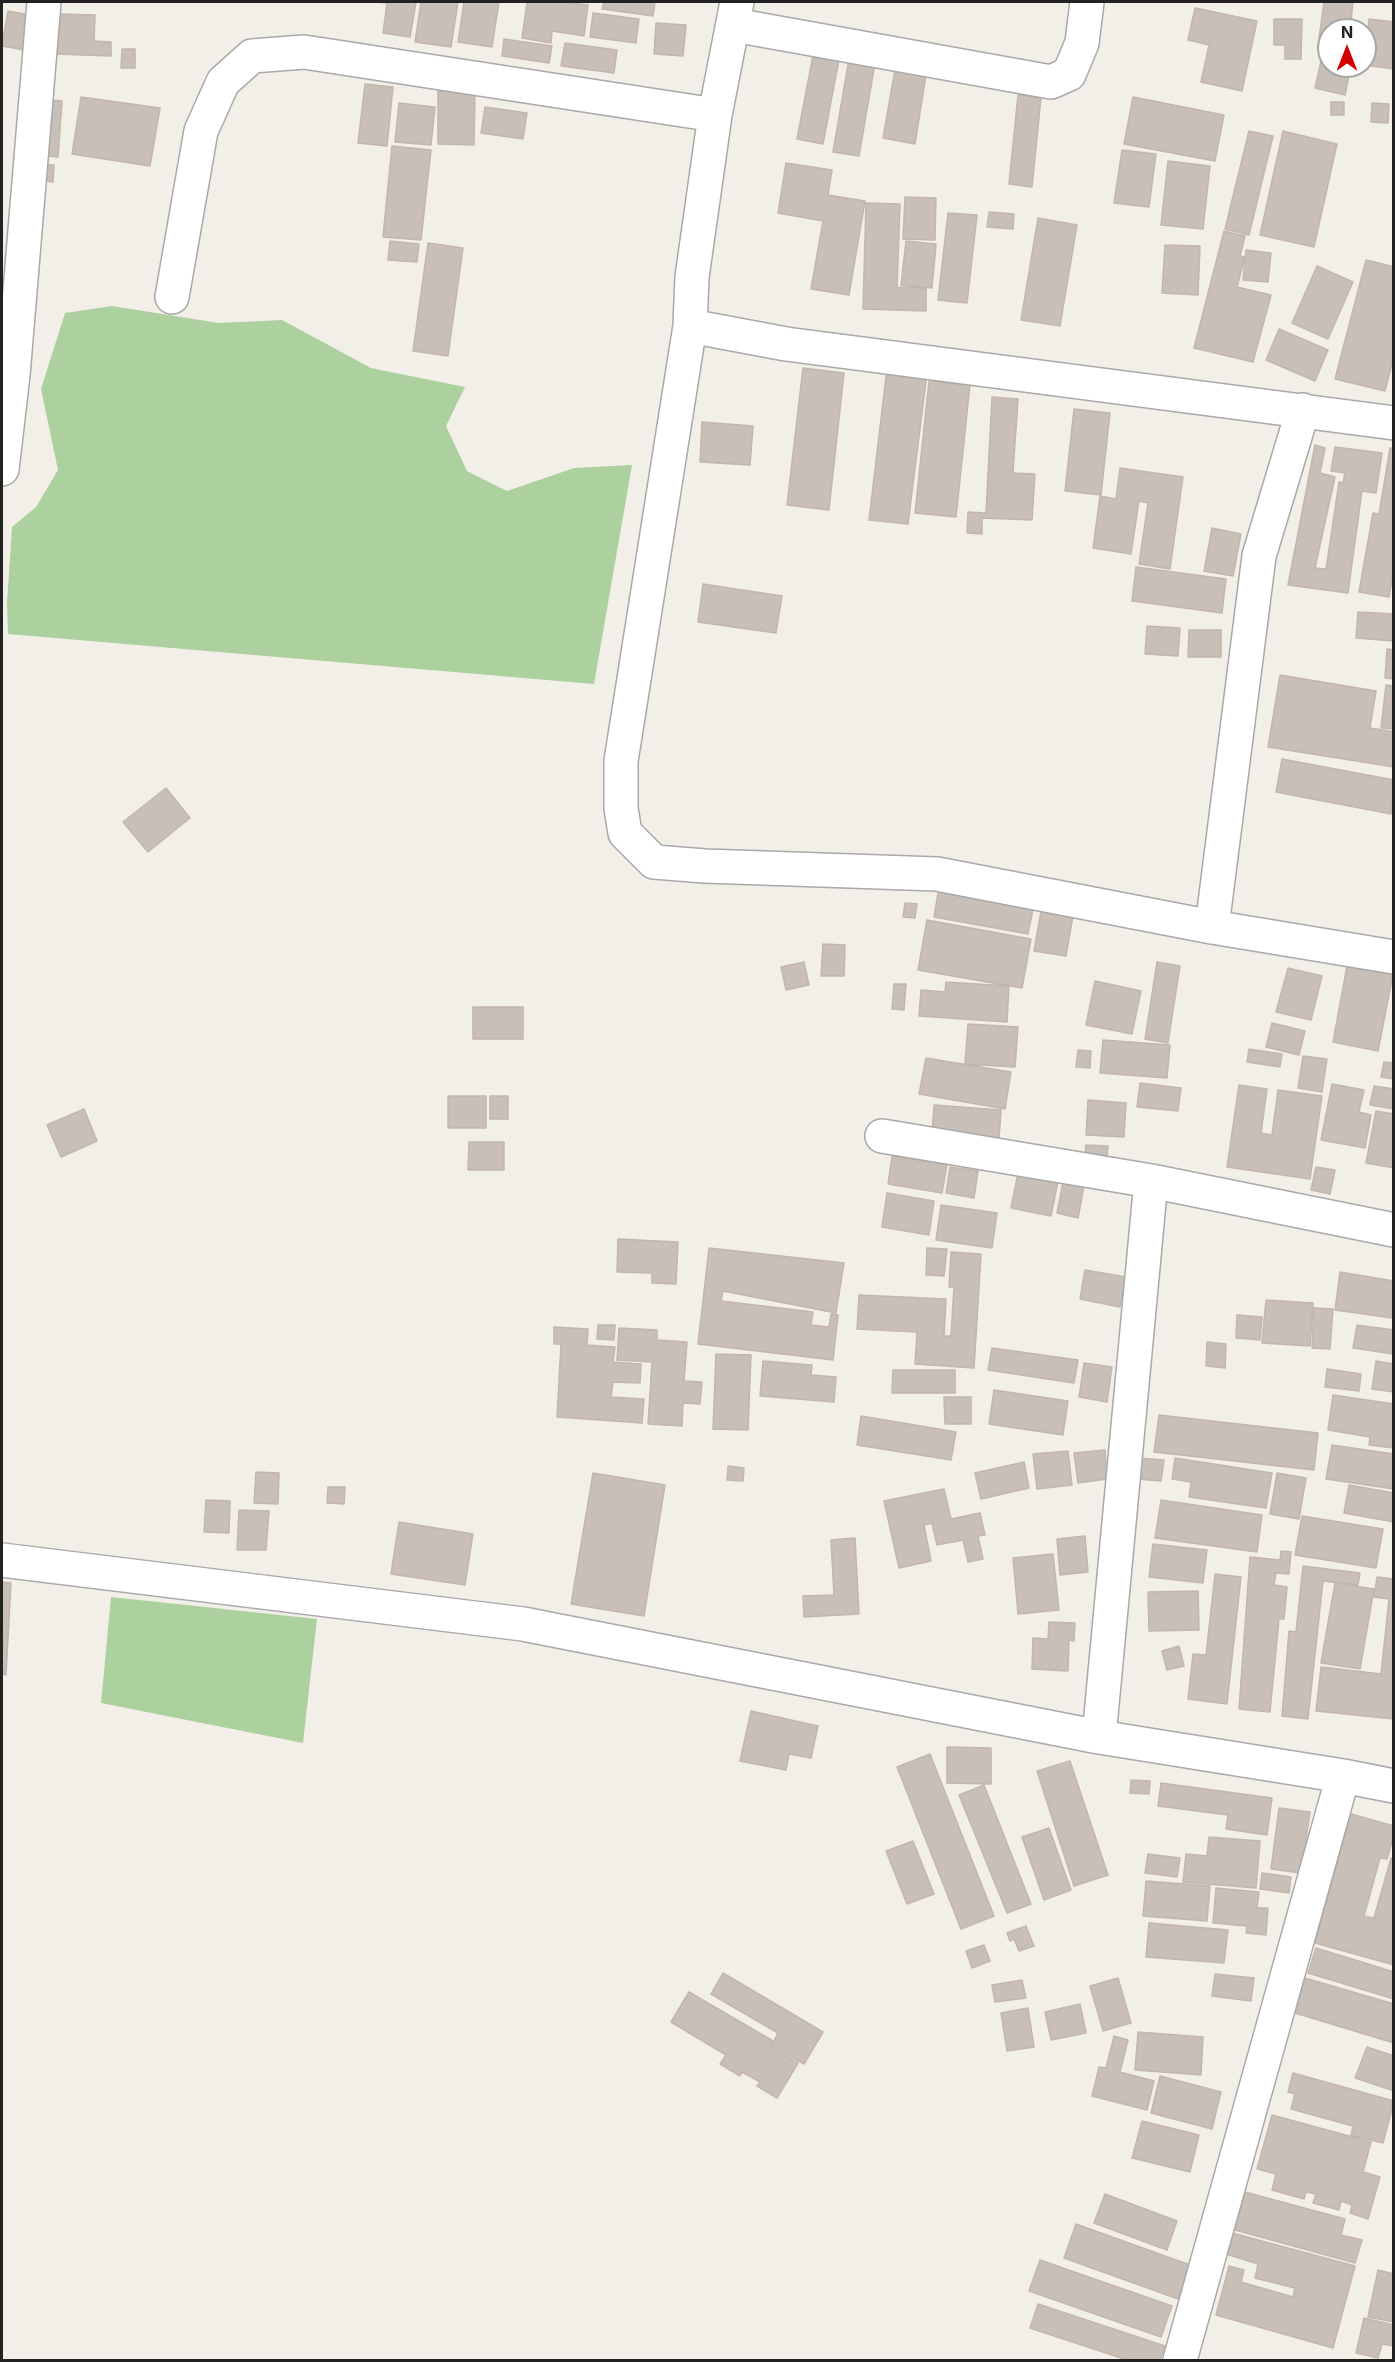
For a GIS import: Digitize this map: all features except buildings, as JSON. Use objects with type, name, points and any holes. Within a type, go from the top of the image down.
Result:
[{"type":"street","points":[[2,469],[7,376],[44,2]]},
{"type":"street","points":[[1087,2],[1082,43],[1069,74],[1051,82],[736,13],[715,115],[692,277],[690,326],[621,761],[621,808],[625,833],[654,862],[705,866],[937,874],[1212,927],[1394,957]]},
{"type":"street","points":[[172,297],[201,131],[223,82],[252,56],[304,52],[715,115]]},
{"type":"street","points":[[690,326],[786,344],[1394,423]]},
{"type":"street","points":[[1212,927],[1259,556],[1303,410]]},
{"type":"street","points":[[882,1136],[1151,1181],[1394,1230]]},
{"type":"street","points":[[1099,1737],[1151,1181]]},
{"type":"street","points":[[2,1560],[523,1624],[1099,1737],[1394,1786]]},
{"type":"street","points":[[1180,2361],[1343,1776]]},
{"type":"green space","points":[[112,306],[219,323],[282,320],[371,368],[465,387],[446,426],[467,471],[507,491],[574,468],[632,465],[594,684],[8,634],[7,603],[12,527],[36,507],[58,470],[41,389],[65,313]]},
{"type":"green space","points":[[111,1597],[317,1619],[303,1743],[101,1703]]}]
